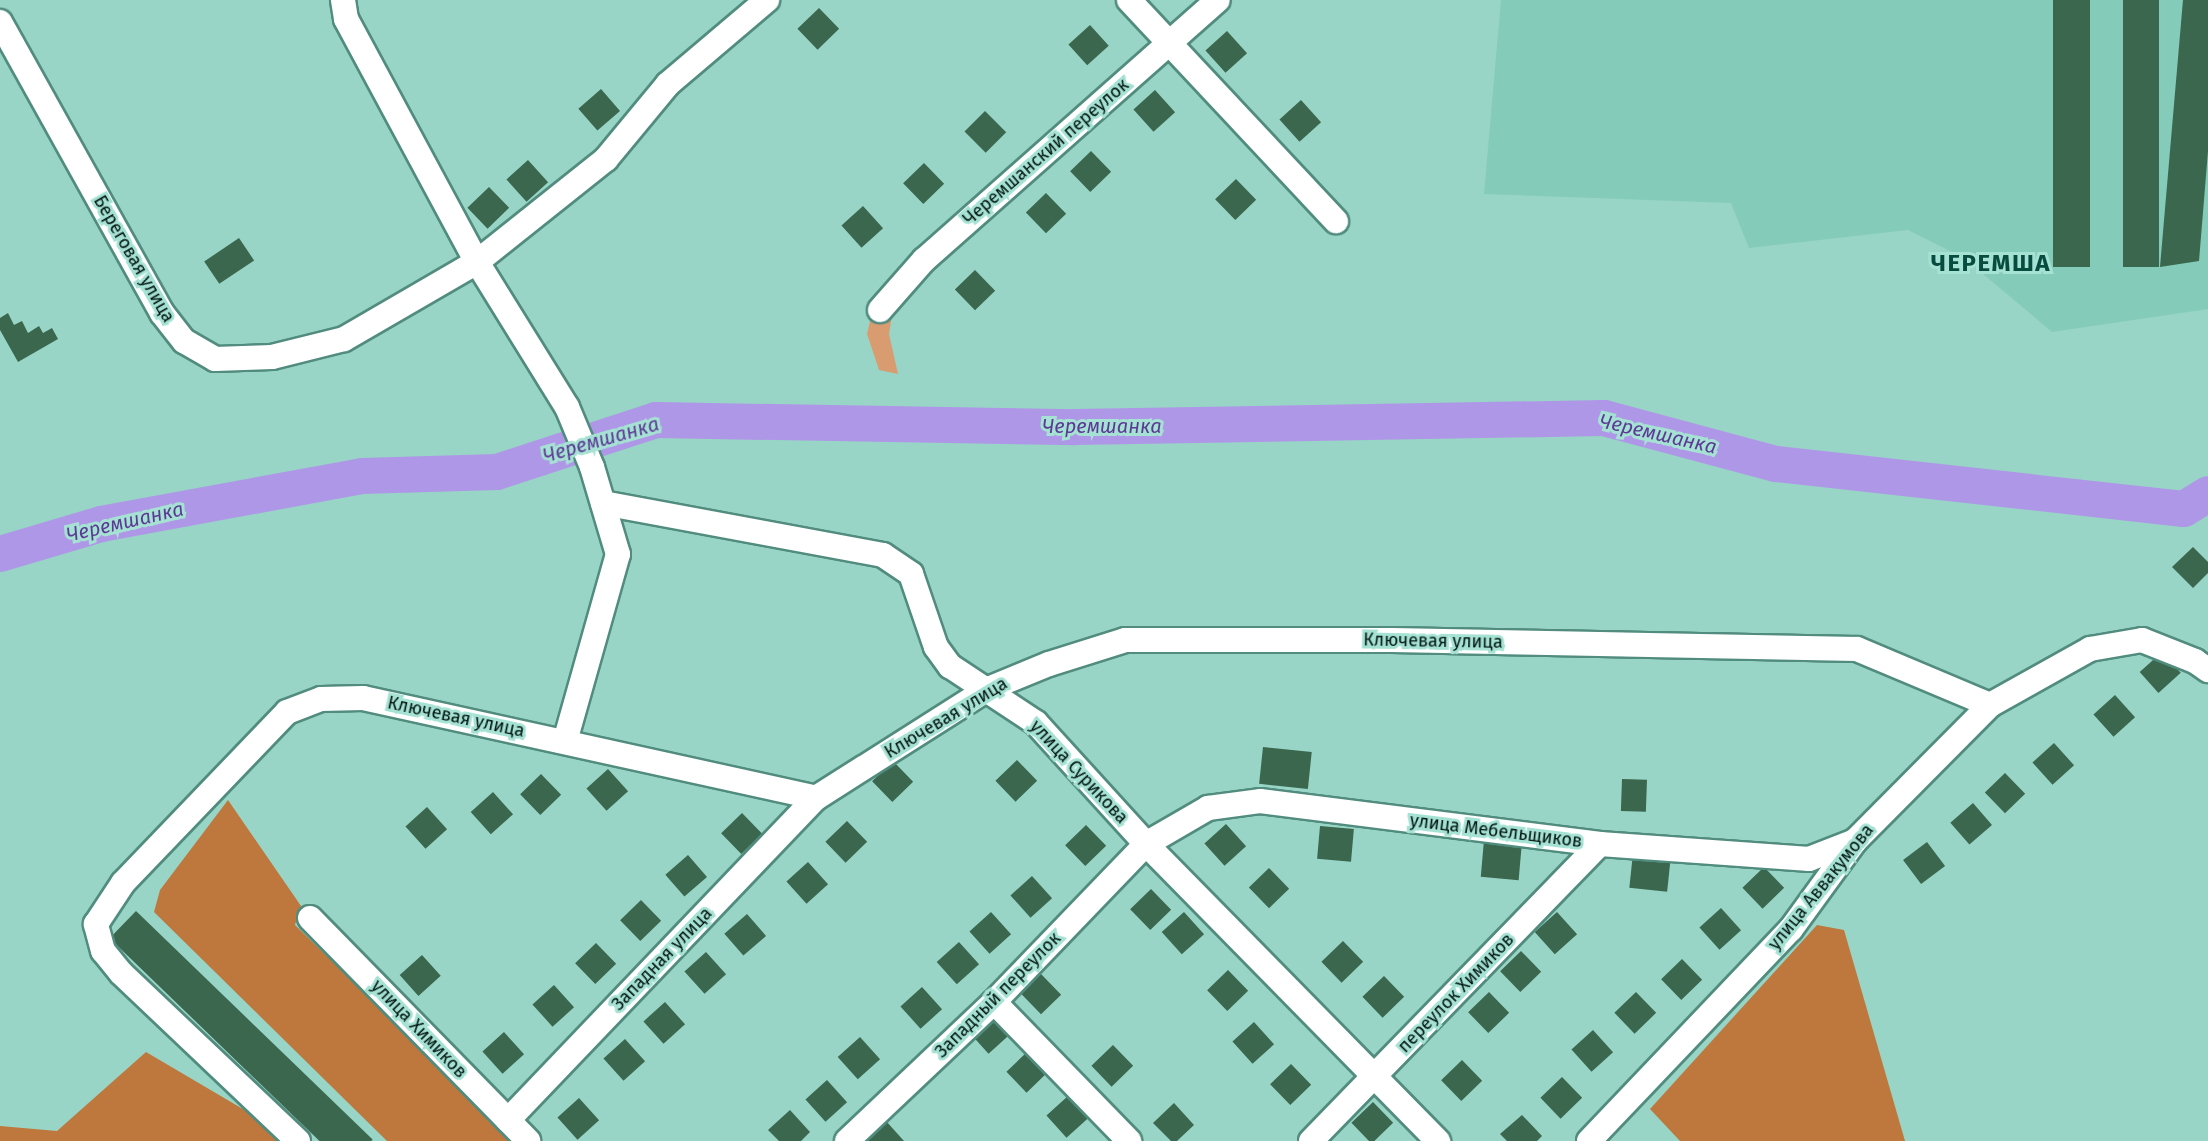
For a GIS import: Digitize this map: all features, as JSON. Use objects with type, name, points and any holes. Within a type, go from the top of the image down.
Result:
[{"type":"street","points":[[343,0],[346,19],[477,262],[567,407],[603,503],[618,554],[565,741]]},
{"type":"street","name":"Береговая улица","points":[[0,22],[162,313],[183,341],[215,359],[272,357],[344,339],[477,262],[606,159],[668,84],[767,0]]},
{"type":"street","points":[[1129,0],[1336,221]]},
{"type":"street","name":"Черемшанский переулок","points":[[880,310],[924,260],[1218,0]]},
{"type":"street","name":"улица Сурикова","points":[[603,503],[883,555],[911,574],[936,647],[950,666],[988,689],[1036,723],[1146,844],[1438,1141]]},
{"type":"street","name":"улица Аввакумова","points":[[1589,1141],[1791,929],[1855,841],[1990,705],[2090,649],[2142,639],[2195,661],[2208,670]]},
{"type":"street","name":"Ключевая улица","points":[[298,1141],[121,973],[103,951],[96,924],[123,883],[288,712],[321,699],[363,698],[816,798],[988,689],[1048,664],[1125,640],[1392,640],[1857,649],[1990,705]]},
{"type":"street","name":"Западная улица","points":[[508,1120],[816,798]]},
{"type":"street","name":"улица Мебельщиков","points":[[1146,844],[1208,808],[1260,801],[1600,844],[1809,859],[1855,841]]},
{"type":"street","name":"Западный переулок","points":[[847,1141],[994,1002],[1146,844]]},
{"type":"street","name":"переулок Химиков","points":[[1311,1141],[1600,844]]},
{"type":"street","name":"улица Химиков","points":[[310,918],[528,1141]]},
{"type":"street","points":[[994,1002],[1129,1141]]},
{"type":"shaded area","points":[[1501,0],[2208,0],[2208,309],[2052,332],[1964,258],[1908,230],[1749,248],[1731,203],[1484,194]]},
{"type":"shaded area","points":[[899,273],[889,334],[898,374],[879,370],[867,334],[874,303]]},
{"type":"shaded area","points":[[228,800],[301,906],[295,925],[516,1141],[387,1141],[154,912],[160,890]]},
{"type":"shaded area","points":[[1817,925],[1844,930],[1905,1141],[1680,1141],[1650,1109]]},
{"type":"shaded area","points":[[146,1052],[258,1118],[285,1141],[0,1141],[0,1126],[57,1131]]},
{"type":"building","points":[[2053,0],[2090,0],[2090,267],[2053,267]]},
{"type":"building","points":[[2123,0],[2159,0],[2159,267],[2123,267]]},
{"type":"building","points":[[2183,0],[2208,0],[2208,151],[2199,261],[2160,267]]},
{"type":"building","points":[[819,8],[839,29],[818,50],[797,29]]},
{"type":"building","points":[[1090,25],[1109,46],[1087,65],[1068,44]]},
{"type":"building","points":[[1227,31],[1247,53],[1226,73],[1205,50]]},
{"type":"building","points":[[601,89],[620,111],[597,131],[578,109]]},
{"type":"building","points":[[1155,90],[1175,112],[1154,132],[1133,109]]},
{"type":"building","points":[[1301,100],[1321,122],[1300,142],[1279,119]]},
{"type":"building","points":[[985,111],[1006,132],[986,153],[964,132]]},
{"type":"building","points":[[1091,151],[1111,172],[1090,192],[1070,171]]},
{"type":"building","points":[[528,160],[548,182],[527,202],[506,179]]},
{"type":"building","points":[[924,163],[944,184],[923,204],[903,183]]},
{"type":"building","points":[[1236,179],[1256,200],[1235,220],[1215,199]]},
{"type":"building","points":[[489,187],[509,208],[488,229],[467,208]]},
{"type":"building","points":[[1046,193],[1066,214],[1046,233],[1026,212]]},
{"type":"building","points":[[863,206],[883,228],[862,248],[841,225]]},
{"type":"building","points":[[239,238],[254,260],[219,284],[204,261]]},
{"type":"building","points":[[975,270],[995,291],[975,310],[955,289]]},
{"type":"building","points":[[8,313],[14,325],[22,321],[28,333],[39,326],[43,333],[52,328],[58,339],[18,362],[0,330],[0,318]]},
{"type":"building","points":[[2193,547],[2208,562],[2208,573],[2193,588],[2172,567]]},
{"type":"building","points":[[2162,652],[2181,673],[2158,693],[2140,672]]},
{"type":"building","points":[[2115,695],[2135,717],[2114,737],[2093,714]]},
{"type":"building","points":[[2054,743],[2074,765],[2053,785],[2032,762]]},
{"type":"building","points":[[1263,747],[1312,752],[1308,789],[1259,784]]},
{"type":"building","points":[[1017,760],[1037,781],[1016,802],[995,781]]},
{"type":"building","points":[[893,761],[913,782],[892,802],[872,781]]},
{"type":"building","points":[[608,769],[628,791],[607,811],[586,788]]},
{"type":"building","points":[[2005,773],[2025,794],[2005,813],[1985,792]]},
{"type":"building","points":[[541,774],[561,795],[540,815],[520,794]]},
{"type":"building","points":[[1622,779],[1647,780],[1646,812],[1621,811]]},
{"type":"building","points":[[493,792],[513,814],[491,834],[471,812]]},
{"type":"building","points":[[1973,803],[1992,825],[1969,845],[1950,823]]},
{"type":"building","points":[[427,807],[447,829],[426,849],[405,826]]},
{"type":"building","points":[[742,813],[762,834],[741,854],[721,833]]},
{"type":"building","points":[[847,821],[867,842],[846,863],[825,842]]},
{"type":"building","points":[[1226,824],[1246,846],[1225,866],[1204,843]]},
{"type":"building","points":[[1086,825],[1106,846],[1085,866],[1065,845]]},
{"type":"building","points":[[1320,826],[1354,829],[1351,862],[1317,859]]},
{"type":"building","points":[[1484,840],[1522,843],[1519,880],[1481,877]]},
{"type":"building","points":[[1927,842],[1945,866],[1921,884],[1903,860]]},
{"type":"building","points":[[1633,853],[1671,857],[1667,892],[1629,888]]},
{"type":"building","points":[[688,855],[707,877],[684,897],[665,875]]},
{"type":"building","points":[[808,862],[828,884],[807,904],[786,881]]},
{"type":"building","points":[[1764,867],[1784,888],[1763,909],[1742,888]]},
{"type":"building","points":[[1269,868],[1289,889],[1269,908],[1249,887]]},
{"type":"building","points":[[1032,876],[1052,898],[1031,918],[1010,895]]},
{"type":"building","points":[[1151,889],[1171,910],[1150,930],[1130,909]]},
{"type":"building","points":[[641,900],[661,921],[640,941],[620,920]]},
{"type":"building","points":[[1721,908],[1741,930],[1720,950],[1699,927]]},
{"type":"building","points":[[136,911],[373,1140],[319,1141],[110,938]]},
{"type":"building","points":[[991,912],[1011,934],[990,954],[969,931]]},
{"type":"building","points":[[1184,912],[1204,934],[1182,954],[1162,932]]},
{"type":"building","points":[[1557,912],[1577,934],[1555,954],[1535,932]]},
{"type":"building","points":[[747,914],[766,936],[743,956],[724,934]]},
{"type":"building","points":[[1343,941],[1363,962],[1342,983],[1321,962]]},
{"type":"building","points":[[959,942],[979,964],[957,984],[937,962]]},
{"type":"building","points":[[596,943],[616,964],[595,984],[575,963]]},
{"type":"building","points":[[1521,951],[1541,972],[1520,992],[1500,971]]},
{"type":"building","points":[[706,952],[726,974],[705,994],[684,971]]},
{"type":"building","points":[[422,955],[441,976],[418,996],[400,975]]},
{"type":"building","points":[[1682,959],[1702,980],[1681,1000],[1661,979]]},
{"type":"building","points":[[1228,970],[1248,991],[1227,1011],[1207,990]]},
{"type":"building","points":[[1041,974],[1061,995],[1041,1014],[1021,993]]},
{"type":"building","points":[[1384,976],[1404,997],[1383,1018],[1362,997]]},
{"type":"building","points":[[554,985],[574,1007],[553,1027],[532,1004]]},
{"type":"building","points":[[922,987],[942,1009],[921,1029],[900,1006]]},
{"type":"building","points":[[1489,992],[1509,1013],[1488,1033],[1468,1012]]},
{"type":"building","points":[[1636,992],[1656,1013],[1635,1034],[1614,1013]]},
{"type":"building","points":[[665,1002],[685,1024],[664,1044],[643,1021]]},
{"type":"building","points":[[990,1012],[1010,1034],[989,1054],[968,1031]]},
{"type":"building","points":[[1254,1022],[1274,1044],[1253,1064],[1232,1041]]},
{"type":"building","points":[[1593,1030],[1613,1052],[1592,1072],[1571,1049]]},
{"type":"building","points":[[504,1032],[524,1054],[503,1074],[482,1051]]},
{"type":"building","points":[[860,1037],[880,1059],[858,1079],[838,1057]]},
{"type":"building","points":[[625,1039],[645,1061],[624,1081],[603,1058]]},
{"type":"building","points":[[1113,1045],[1133,1066],[1112,1087],[1091,1066]]},
{"type":"building","points":[[1028,1051],[1048,1072],[1027,1093],[1006,1072]]},
{"type":"building","points":[[1462,1060],[1482,1081],[1461,1101],[1441,1080]]},
{"type":"building","points":[[1291,1064],[1311,1085],[1290,1105],[1270,1084]]},
{"type":"building","points":[[1562,1077],[1582,1098],[1561,1119],[1540,1098]]},
{"type":"building","points":[[827,1080],[847,1102],[826,1122],[805,1099]]},
{"type":"building","points":[[1068,1096],[1088,1118],[1067,1138],[1046,1115]]},
{"type":"building","points":[[579,1098],[599,1120],[578,1140],[557,1117]]},
{"type":"building","points":[[1373,1102],[1393,1123],[1374,1141],[1369,1141],[1351,1123]]},
{"type":"building","points":[[1174,1103],[1194,1125],[1177,1141],[1171,1141],[1153,1123]]},
{"type":"building","points":[[790,1110],[810,1132],[801,1141],[779,1141],[768,1130]]},
{"type":"building","points":[[1522,1115],[1542,1136],[1537,1141],[1507,1141],[1500,1134]]},
{"type":"building","points":[[886,1121],[904,1141],[865,1141]]},
{"type":"waterway","name":"Черемшанка","points":[[0,554],[101,524],[362,476],[497,472],[656,420],[1075,427],[1604,418],[1776,464],[2184,509],[2208,494]]},
{"type":"district","name":"ЧЕРЕМША","points":[[1991,264]]}]
